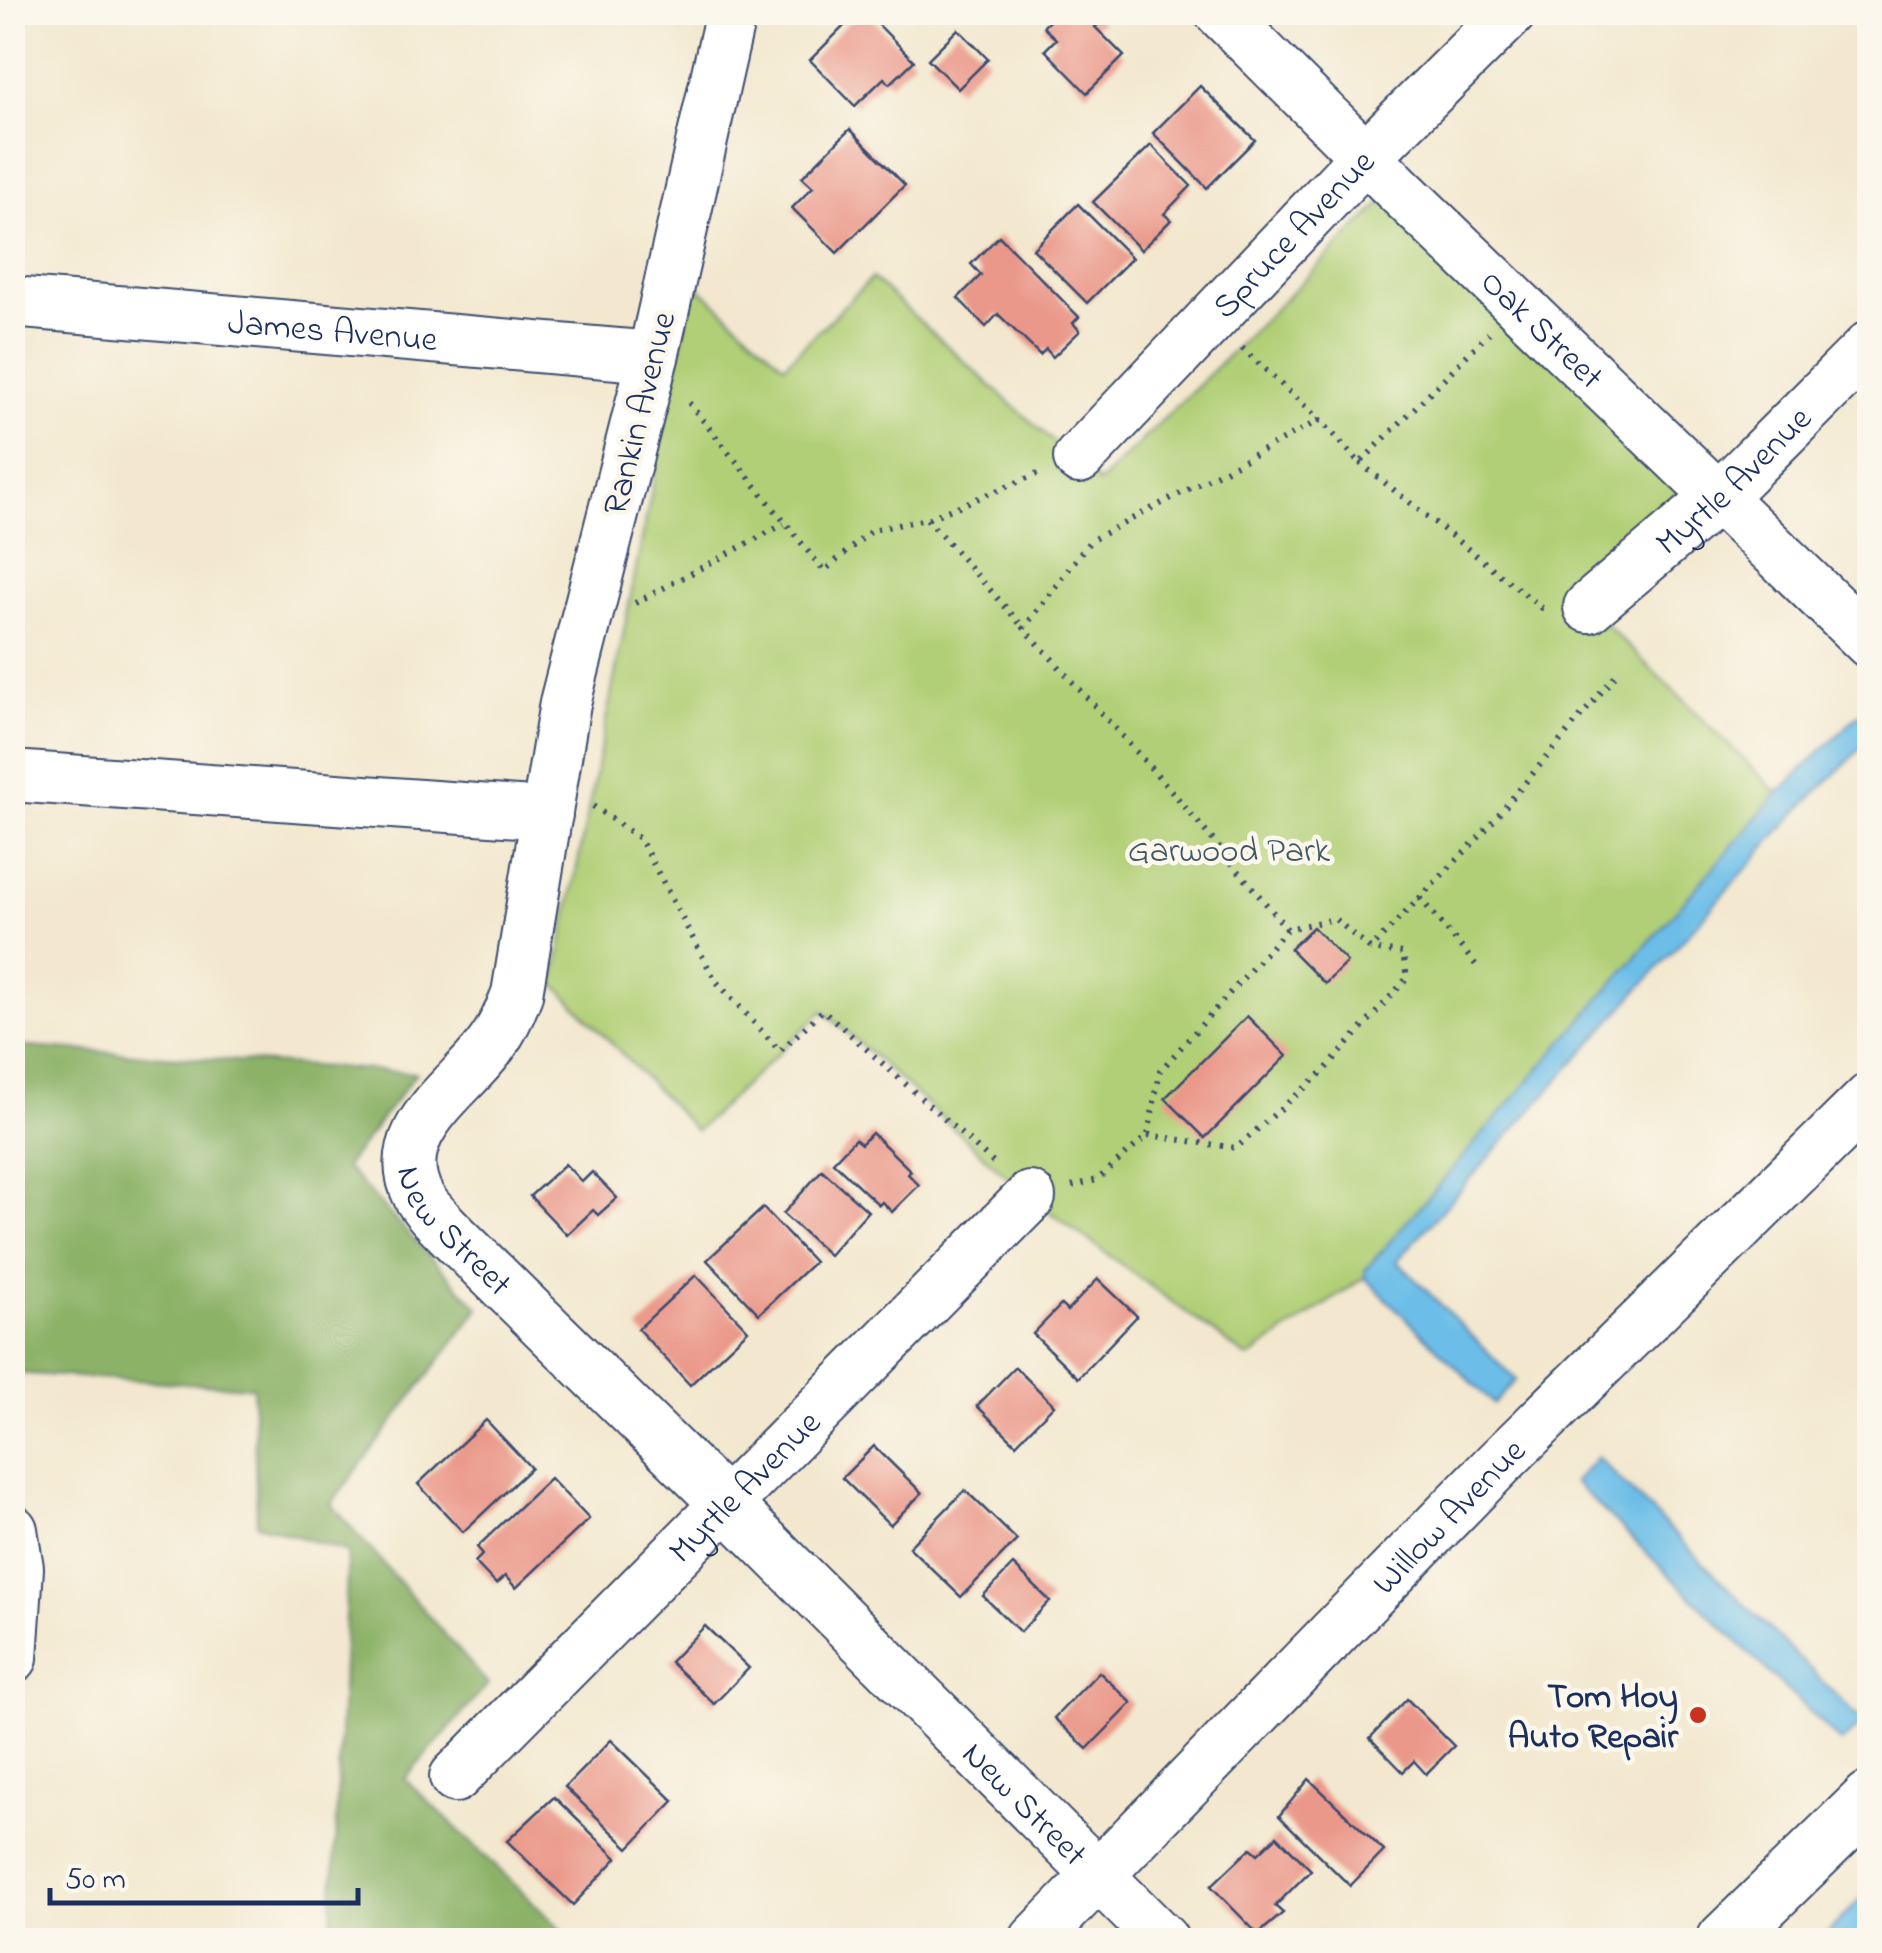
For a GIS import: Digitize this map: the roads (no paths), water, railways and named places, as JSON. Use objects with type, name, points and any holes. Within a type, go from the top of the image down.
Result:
[{"type":"main road","points":[[1725,1940],[1870,1798]]},
{"type":"street","name":"Rankin Avenue","points":[[568,809],[566,702],[621,609],[653,357],[731,12]]},
{"type":"street","name":"Oak Street","points":[[1220,12],[1365,158],[1870,643]]},
{"type":"street","name":"Spruce Avenue","points":[[1078,458],[1510,12]]},
{"type":"street","name":"James Avenue","points":[[12,302],[653,357]]},
{"type":"street","name":"Myrtle Avenue","points":[[1589,608],[1720,496],[1870,346]]},
{"type":"street","points":[[12,776],[568,809]]},
{"type":"street","name":"New Street","points":[[568,809],[518,994],[507,1020],[488,1050],[432,1110],[417,1133],[411,1155],[412,1179],[420,1200],[1163,1940]]},
{"type":"street","name":"Willow Avenue","points":[[1035,1940],[1499,1463],[1870,1098]]},
{"type":"street","name":"Myrtle Avenue","points":[[456,1777],[1030,1196]]},
{"type":"street","points":[[12,1530],[18,1568],[12,1658]]},
{"type":"water","points":[[1859,714],[1869,724],[1869,740],[1794,815],[1397,1261],[1516,1380],[1494,1404],[1365,1278],[1365,1270],[1778,793]]},
{"type":"water","points":[[1597,1457],[1863,1722],[1841,1743],[1574,1482]]},
{"type":"water","points":[[1869,1891],[1869,1940],[1820,1940]]},
{"type":"place","name":"Tom Hoy Auto Repair","points":[[1698,1715]]},
{"type":"park label","name":"Garwood Park","points":[[1229,849]]}]
